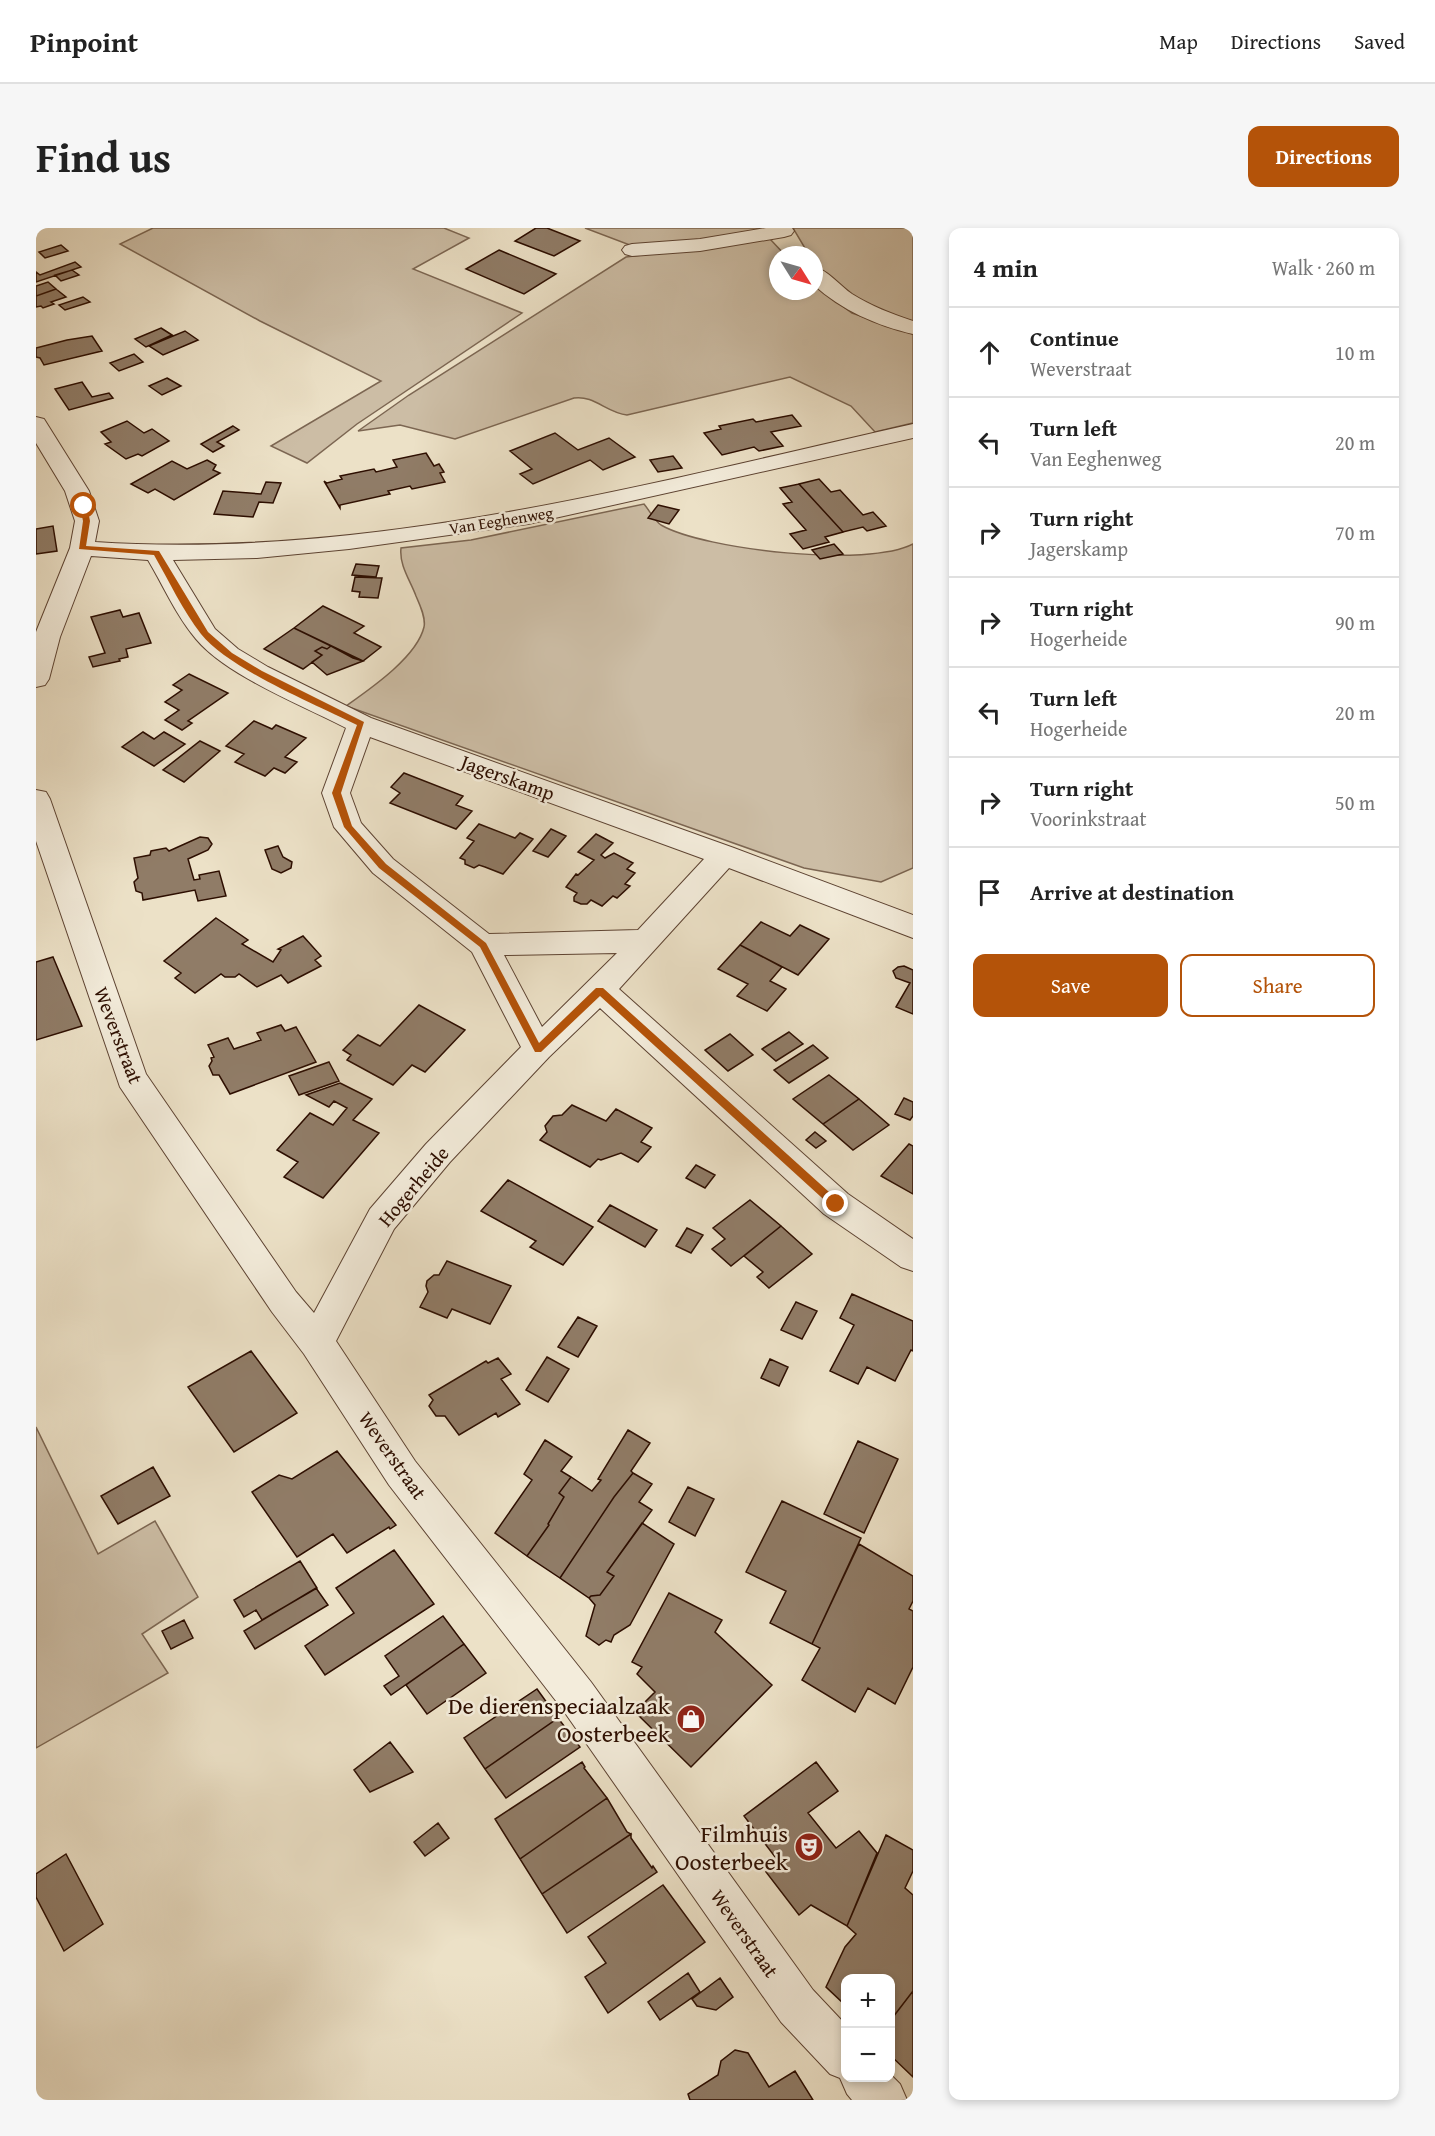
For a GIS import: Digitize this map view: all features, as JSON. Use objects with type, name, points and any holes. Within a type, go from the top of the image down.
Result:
[{"type":"street","points":[[632,250],[787,235]]},
{"type":"street","points":[[823,281],[860,308],[913,328]]},
{"type":"street","points":[[36,424],[77,491],[84,506],[87,521],[82,548],[41,639],[36,680]]},
{"type":"street","name":"Van Eeghenweg","points":[[82,548],[156,553],[268,550],[528,518],[913,431]]},
{"type":"street","name":"Jagerskamp","points":[[156,553],[205,634],[229,655],[259,673],[361,724],[724,855],[913,927]]},
{"type":"street","points":[[361,724],[336,793],[348,827],[382,866],[483,945],[538,1050]]},
{"type":"street","name":"Weverstraat","points":[[36,798],[131,1078],[284,1302],[317,1342],[402,1473],[577,1696],[797,2006],[841,2053]]},
{"type":"street","points":[[483,945],[646,941],[724,855]]},
{"type":"street","name":"Hogerheide","points":[[317,1342],[344,1287],[382,1220],[438,1153],[646,941]]},
{"type":"street","points":[[600,990],[836,1204],[913,1257]]},
{"type":"street","points":[[867,2082],[884,2100]]},
{"type":"shaded area","points":[[153,228],[444,228],[469,238],[413,269],[522,313],[357,424],[307,463],[271,446],[381,381],[260,321],[120,244]]},
{"type":"shaded area","points":[[585,228],[760,228],[742,235],[635,247]]},
{"type":"shaded area","points":[[793,228],[913,228],[913,323],[872,306],[836,284],[823,272],[823,246],[804,246]]},
{"type":"shaded area","points":[[770,239],[777,246],[769,246],[769,300],[823,300],[823,292],[852,313],[913,334],[913,423],[875,432],[851,406],[790,377],[627,415],[588,399],[574,398],[455,439],[400,425],[358,431],[409,395],[626,257]]},
{"type":"shaded area","points":[[644,504],[661,525],[682,534],[748,548],[787,553],[861,555],[891,551],[913,544],[913,868],[881,882],[804,868],[346,706],[403,661],[420,638],[424,627],[422,612],[403,566],[401,548],[471,540]]},
{"type":"shaded area","points":[[36,1427],[98,1554],[155,1521],[198,1597],[142,1634],[168,1673],[36,1748]]},
{"type":"building","points":[[536,228],[547,228],[580,241],[554,256],[515,241]]},
{"type":"building","points":[[61,245],[68,251],[45,258],[39,252]]},
{"type":"building","points":[[499,250],[556,274],[524,294],[466,269]]},
{"type":"building","points":[[75,262],[81,267],[36,282],[36,272],[40,275]]},
{"type":"building","points":[[72,270],[79,275],[61,281],[55,275]]},
{"type":"building","points":[[48,282],[56,289],[36,296],[36,286]]},
{"type":"building","points":[[56,289],[66,297],[51,302],[54,304],[43,308],[36,307],[36,296]]},
{"type":"building","points":[[83,297],[90,302],[65,310],[59,305]]},
{"type":"building","points":[[161,328],[172,335],[146,347],[135,339]]},
{"type":"building","points":[[185,331],[198,340],[163,355],[149,346]]},
{"type":"building","points":[[92,336],[102,351],[44,365],[40,358],[36,357],[36,348]]},
{"type":"building","points":[[134,354],[143,362],[119,371],[110,363]]},
{"type":"building","points":[[167,378],[181,386],[162,395],[149,386]]},
{"type":"building","points":[[82,382],[92,397],[109,393],[113,398],[69,410],[55,389]]},
{"type":"building","points":[[792,415],[801,426],[771,432],[783,446],[759,451],[754,447],[722,455],[704,433],[721,429],[719,426],[753,419],[756,422]]},
{"type":"building","points":[[127,421],[144,433],[152,429],[169,441],[142,456],[138,454],[126,459],[105,444],[111,442],[101,432]]},
{"type":"building","points":[[233,426],[239,430],[217,442],[224,446],[213,452],[201,444]]},
{"type":"building","points":[[555,433],[578,450],[609,438],[635,457],[603,470],[590,460],[533,484],[520,474],[532,469],[510,451]]},
{"type":"building","points":[[426,453],[434,466],[439,464],[444,472],[440,473],[445,482],[388,491],[390,494],[340,505],[340,508],[324,481],[327,483],[342,479],[340,476],[397,467],[393,460]]},
{"type":"building","points":[[673,456],[682,468],[658,472],[650,460]]},
{"type":"building","points":[[207,460],[216,465],[213,470],[220,473],[174,500],[155,489],[148,493],[131,484],[172,461],[187,469]]},
{"type":"building","points":[[819,479],[831,492],[840,490],[863,515],[873,512],[886,526],[867,531],[863,527],[843,532],[799,484]]},
{"type":"building","points":[[266,482],[281,483],[273,503],[259,502],[253,517],[214,514],[223,491],[261,494]]},
{"type":"building","points":[[799,484],[843,532],[825,537],[829,542],[803,549],[790,534],[806,530],[783,504],[792,502],[780,488]]},
{"type":"building","points":[[658,505],[679,510],[669,524],[648,518]]},
{"type":"building","points":[[53,526],[57,551],[36,554],[36,529]]},
{"type":"building","points":[[834,544],[843,554],[820,559],[812,550]]},
{"type":"building","points":[[356,564],[379,566],[376,577],[352,575]]},
{"type":"building","points":[[355,577],[382,578],[378,598],[359,597],[360,592],[352,591]]},
{"type":"building","points":[[323,606],[364,626],[354,633],[381,647],[363,661],[294,628]]},
{"type":"building","points":[[120,610],[123,617],[139,613],[151,643],[126,649],[128,657],[119,659],[120,661],[93,667],[89,657],[105,653],[91,617]]},
{"type":"building","points":[[294,628],[331,646],[315,651],[322,655],[303,669],[264,649]]},
{"type":"building","points":[[331,646],[363,661],[327,675],[312,662],[322,655],[315,651]]},
{"type":"building","points":[[189,674],[228,693],[188,721],[192,723],[182,730],[165,720],[179,710],[165,702],[182,690],[173,685]]},
{"type":"building","points":[[254,721],[272,729],[276,725],[306,738],[285,757],[297,762],[285,773],[274,768],[265,776],[235,762],[244,754],[226,746]]},
{"type":"building","points":[[143,732],[154,739],[164,732],[185,744],[154,766],[122,747]]},
{"type":"building","points":[[200,741],[220,751],[184,782],[163,770]]},
{"type":"building","points":[[404,773],[463,796],[456,805],[472,811],[456,829],[390,803],[400,793],[391,787]]},
{"type":"building","points":[[479,824],[515,838],[520,833],[533,839],[503,874],[479,865],[474,868],[465,864],[465,860],[460,858],[474,841],[467,838]]},
{"type":"building","points":[[551,829],[566,836],[548,857],[533,851]]},
{"type":"building","points":[[596,834],[613,843],[601,855],[605,858],[614,853],[633,863],[627,869],[635,873],[625,884],[630,886],[617,898],[613,896],[602,906],[591,900],[587,904],[574,901],[577,893],[566,887],[576,874],[578,875],[594,860],[578,852]]},
{"type":"building","points":[[200,837],[208,838],[212,844],[208,850],[188,859],[194,880],[200,879],[199,875],[219,871],[226,896],[198,901],[195,890],[143,900],[142,893],[136,891],[134,882],[138,878],[134,858],[150,855],[151,851],[166,848],[169,851]]},
{"type":"building","points":[[278,846],[283,857],[292,862],[291,868],[281,873],[272,869],[265,850]]},
{"type":"building","points":[[216,918],[248,940],[242,944],[273,962],[281,950],[278,949],[303,936],[321,956],[315,960],[321,966],[288,983],[281,975],[257,987],[239,974],[235,977],[225,977],[221,974],[195,993],[175,978],[181,973],[164,961]]},
{"type":"building","points":[[761,922],[790,936],[800,925],[829,939],[798,975],[740,945]]},
{"type":"building","points":[[740,945],[782,967],[770,981],[786,989],[767,1011],[737,996],[748,984],[718,969]]},
{"type":"building","points":[[53,957],[82,1026],[36,1040],[36,962]]},
{"type":"building","points":[[904,966],[913,970],[913,1014],[896,1007],[910,983],[896,978],[893,971]]},
{"type":"building","points":[[419,1005],[465,1030],[425,1072],[412,1065],[393,1085],[347,1060],[351,1055],[343,1050],[358,1035],[380,1046]]},
{"type":"building","points":[[281,1025],[285,1031],[296,1027],[316,1062],[230,1094],[219,1075],[213,1075],[209,1066],[211,1058],[214,1057],[208,1045],[228,1038],[234,1049],[261,1040],[257,1033]]},
{"type":"building","points":[[789,1032],[803,1044],[776,1061],[762,1049]]},
{"type":"building","points":[[730,1034],[753,1055],[728,1071],[705,1050]]},
{"type":"building","points":[[813,1045],[828,1058],[789,1083],[774,1070]]},
{"type":"building","points":[[329,1062],[339,1081],[299,1095],[289,1076]]},
{"type":"building","points":[[829,1075],[859,1099],[823,1124],[793,1099]]},
{"type":"building","points":[[340,1083],[372,1099],[353,1120],[379,1133],[323,1198],[284,1177],[298,1162],[277,1150],[310,1113],[333,1125],[347,1108],[334,1101],[329,1107],[306,1095]]},
{"type":"building","points":[[904,1098],[913,1102],[913,1116],[910,1120],[895,1114]]},
{"type":"building","points":[[859,1099],[889,1125],[853,1150],[823,1124]]},
{"type":"building","points":[[572,1105],[606,1121],[616,1109],[652,1128],[641,1142],[651,1147],[638,1162],[621,1153],[598,1159],[590,1167],[540,1140],[547,1132],[545,1126],[553,1116],[562,1115]]},
{"type":"building","points":[[815,1132],[826,1141],[816,1148],[806,1140]]},
{"type":"building","points":[[909,1144],[913,1146],[913,1194],[881,1176]]},
{"type":"building","points":[[696,1165],[715,1175],[705,1188],[686,1178]]},
{"type":"building","points":[[508,1180],[593,1227],[563,1265],[530,1247],[536,1241],[481,1211]]},
{"type":"building","points":[[750,1200],[781,1226],[731,1266],[712,1249],[725,1239],[713,1228]]},
{"type":"building","points":[[610,1205],[657,1230],[645,1247],[598,1221]]},
{"type":"building","points":[[781,1226],[812,1254],[769,1288],[757,1277],[763,1272],[744,1256]]},
{"type":"building","points":[[687,1228],[703,1235],[691,1253],[676,1246]]},
{"type":"building","points":[[447,1261],[511,1286],[490,1324],[452,1309],[447,1318],[420,1307],[428,1292],[427,1281],[434,1275],[439,1275]]},
{"type":"building","points":[[852,1294],[913,1321],[913,1351],[911,1350],[895,1381],[867,1367],[858,1384],[830,1371],[854,1325],[840,1318]]},
{"type":"building","points":[[796,1302],[817,1311],[802,1339],[781,1330]]},
{"type":"building","points":[[578,1317],[597,1326],[578,1357],[558,1347]]},
{"type":"building","points":[[251,1351],[297,1413],[234,1452],[188,1387]]},
{"type":"building","points":[[547,1357],[569,1369],[548,1402],[526,1390]]},
{"type":"building","points":[[498,1358],[511,1374],[501,1379],[520,1404],[498,1417],[496,1413],[459,1435],[445,1416],[436,1416],[429,1406],[433,1400],[429,1395],[486,1361],[488,1363]]},
{"type":"building","points":[[770,1359],[788,1367],[779,1386],[761,1378]]},
{"type":"building","points":[[628,1430],[650,1443],[631,1471],[633,1473],[614,1497],[560,1578],[527,1556],[549,1525],[564,1497],[559,1493],[571,1477],[592,1491],[601,1480],[598,1479]]},
{"type":"building","points":[[545,1440],[572,1457],[561,1471],[571,1477],[559,1493],[564,1497],[549,1525],[527,1556],[495,1533],[532,1480],[524,1474]]},
{"type":"building","points":[[858,1441],[898,1459],[864,1533],[824,1514]]},
{"type":"building","points":[[337,1451],[396,1525],[347,1553],[333,1534],[297,1557],[252,1492],[279,1475],[292,1479]]},
{"type":"building","points":[[153,1467],[170,1496],[118,1524],[101,1496]]},
{"type":"building","points":[[633,1473],[652,1484],[639,1502],[652,1510],[607,1572],[614,1576],[600,1595],[589,1598],[560,1578],[614,1497]]},
{"type":"building","points":[[688,1487],[714,1499],[695,1536],[669,1522]]},
{"type":"building","points":[[782,1501],[861,1538],[812,1644],[770,1623],[786,1591],[746,1572]]},
{"type":"building","points":[[642,1523],[674,1544],[630,1625],[614,1635],[611,1642],[606,1640],[599,1645],[586,1636],[595,1605],[589,1598],[600,1595],[614,1576],[607,1572]]},
{"type":"building","points":[[859,1544],[913,1576],[913,1601],[909,1609],[913,1611],[913,1667],[895,1704],[868,1688],[855,1712],[802,1680],[820,1648],[812,1644]]},
{"type":"building","points":[[394,1550],[434,1604],[325,1675],[305,1646],[354,1613],[336,1588]]},
{"type":"building","points":[[300,1561],[317,1588],[262,1620],[256,1610],[244,1617],[234,1600]]},
{"type":"building","points":[[316,1588],[328,1605],[255,1649],[244,1631]]},
{"type":"building","points":[[669,1593],[722,1620],[715,1632],[772,1685],[691,1767],[635,1712],[655,1692],[637,1674],[642,1667],[632,1662]]},
{"type":"building","points":[[443,1616],[464,1644],[391,1695],[384,1686],[399,1676],[385,1656]]},
{"type":"building","points":[[184,1620],[193,1638],[171,1649],[162,1631]]},
{"type":"building","points":[[464,1644],[486,1673],[427,1714],[406,1685]]},
{"type":"building","points":[[537,1689],[558,1718],[485,1769],[464,1738]]},
{"type":"building","points":[[558,1718],[580,1747],[506,1798],[485,1769]]},
{"type":"building","points":[[390,1742],[413,1772],[370,1792],[354,1770]]},
{"type":"building","points":[[582,1762],[607,1798],[520,1859],[495,1819]]},
{"type":"building","points":[[816,1762],[838,1791],[808,1813],[836,1848],[859,1831],[877,1853],[847,1926],[811,1905],[799,1915],[766,1872],[779,1862],[744,1816]]},
{"type":"building","points":[[607,1798],[627,1832],[631,1834],[542,1894],[520,1859]]},
{"type":"building","points":[[438,1823],[449,1838],[425,1856],[414,1842]]},
{"type":"building","points":[[631,1834],[631,1838],[657,1872],[567,1933],[542,1894]]},
{"type":"building","points":[[886,1835],[913,1850],[913,1871],[905,1888],[913,1895],[913,1991],[895,2014],[895,1974],[841,1974],[841,2001],[826,1987],[845,1947],[856,1934],[847,1926]]},
{"type":"building","points":[[66,1854],[103,1924],[64,1951],[36,1897],[36,1874]]},
{"type":"building","points":[[663,1885],[705,1942],[608,2013],[585,1977],[606,1963],[588,1937]]},
{"type":"building","points":[[688,1973],[700,1992],[660,2020],[648,2002]]},
{"type":"building","points":[[720,1978],[733,1997],[716,2010],[697,2006],[692,1999]]},
{"type":"building","points":[[913,1991],[913,2077],[895,2060],[895,2014]]},
{"type":"building","points":[[735,2050],[748,2053],[769,2087],[795,2071],[813,2100],[690,2100],[688,2094],[718,2075],[721,2061]]},
{"type":"place","name":"De dierenspeciaalzaak Oosterbeek","points":[[691,1719]]},
{"type":"place","name":"Filmhuis Oosterbeek","points":[[809,1847]]},
{"type":"route","points":[[84,506],[87,521],[82,548],[156,553],[205,634],[229,655],[259,673],[361,724],[336,793],[348,827],[382,866],[483,945],[538,1050],[600,990],[836,1204]]}]
